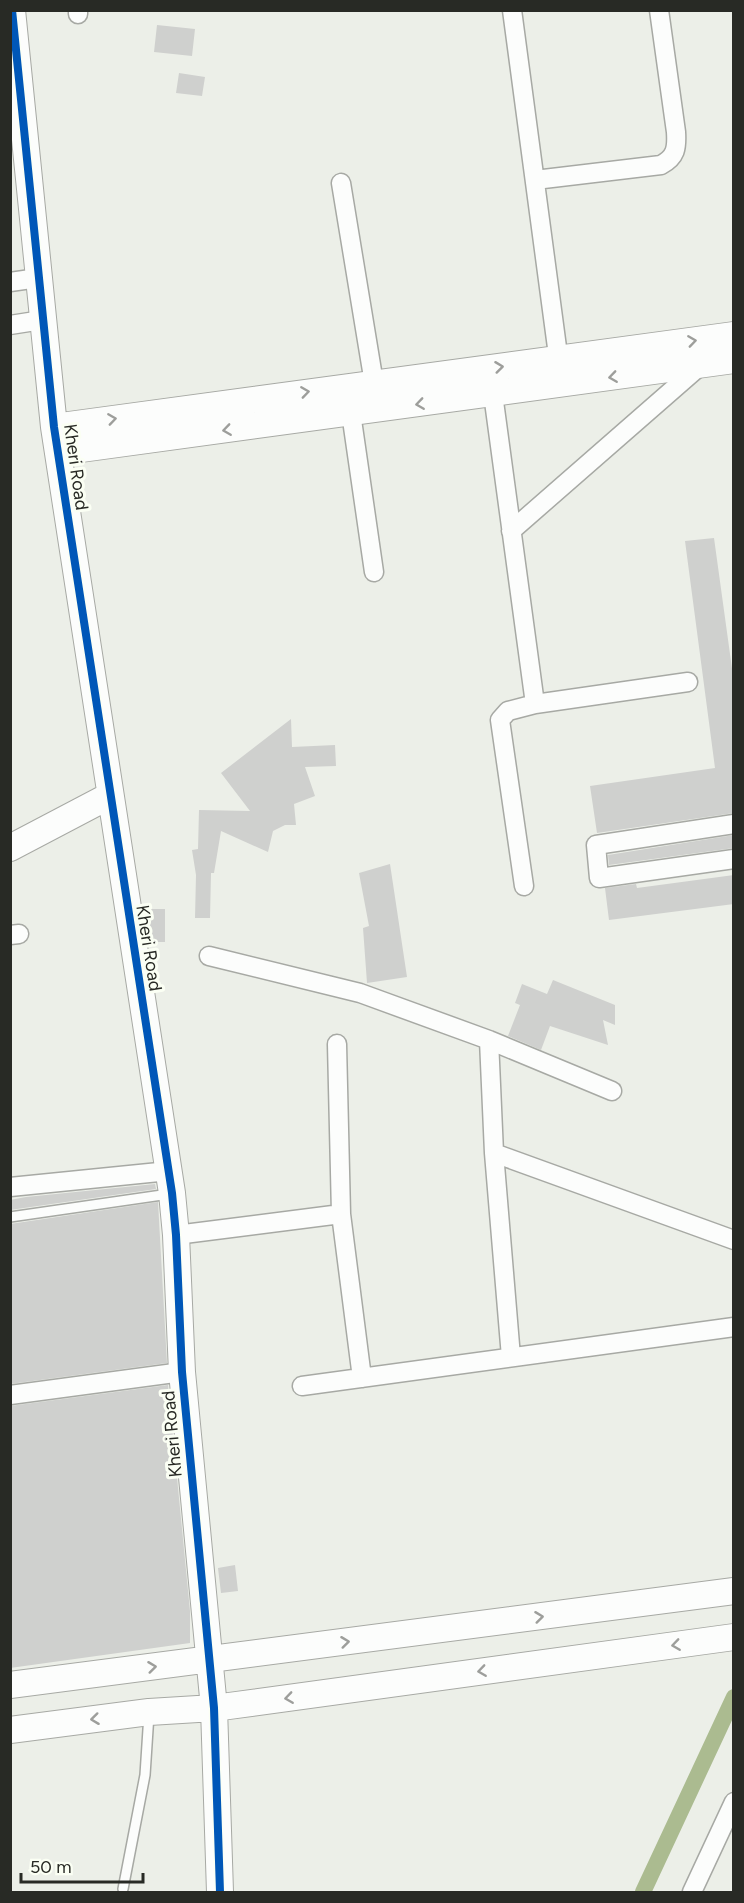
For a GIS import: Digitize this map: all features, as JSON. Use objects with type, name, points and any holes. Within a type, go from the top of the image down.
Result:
[{"type":"street","name":"Kheri Road","points":[[12,10],[54,427],[170,1182],[176,1235],[182,1372],[214,1708],[220,1893]]},
{"type":"street","points":[[512,10],[561,372]]},
{"type":"street","points":[[535,180],[661,165],[672,159],[676,147],[676,132],[659,10]]},
{"type":"street","points":[[341,183],[374,383]]},
{"type":"street","points":[[10,282],[38,278]]},
{"type":"street","points":[[10,325],[42,320]]},
{"type":"street","points":[[59,452],[493,394],[561,372],[734,335]]},
{"type":"street","points":[[54,427],[374,383],[703,364],[734,360]]},
{"type":"street","points":[[511,531],[703,364]]},
{"type":"street","points":[[493,394],[535,704]]},
{"type":"street","points":[[351,413],[374,572]]},
{"type":"street","points":[[524,886],[500,720],[508,711],[535,704],[688,682]]},
{"type":"street","points":[[10,848],[109,796]]},
{"type":"street","points":[[734,824],[596,845],[599,878],[734,859]]},
{"type":"street","points":[[209,956],[360,993],[489,1040],[612,1091]]},
{"type":"street","points":[[489,1040],[494,1153],[511,1357]]},
{"type":"street","points":[[337,1044],[342,1214],[362,1378]]},
{"type":"street","points":[[494,1153],[734,1240]]},
{"type":"street","points":[[10,1186],[170,1182]]},
{"type":"street","points":[[176,1235],[342,1214]]},
{"type":"street","points":[[302,1386],[734,1327]]},
{"type":"street","points":[[10,1395],[182,1372]]},
{"type":"street","points":[[10,1685],[734,1592]]},
{"type":"street","points":[[10,1730],[149,1712],[214,1708],[734,1637]]},
{"type":"street","points":[[692,1893],[734,1802]]},
{"type":"lane","points":[[10,1217],[170,1182]]},
{"type":"lane","points":[[123,1889],[145,1775],[149,1712]]},
{"type":"building","points":[[157,25],[195,29],[192,56],[154,52]]},
{"type":"building","points":[[179,73],[205,77],[202,96],[176,93]]},
{"type":"building","points":[[714,538],[734,683],[734,813],[597,833],[590,786],[715,768],[685,541]]},
{"type":"building","points":[[291,719],[292,747],[335,745],[336,766],[305,767],[315,796],[294,804],[296,825],[285,825],[273,831],[268,852],[221,831],[214,873],[211,873],[210,918],[195,918],[196,875],[192,850],[198,849],[199,810],[250,811],[221,773]]},
{"type":"building","points":[[734,835],[734,848],[609,865],[608,855]]},
{"type":"building","points":[[390,864],[407,977],[367,983],[363,928],[369,926],[359,873]]},
{"type":"building","points":[[734,875],[734,904],[609,920],[605,888],[636,884],[637,888]]},
{"type":"building","points":[[150,909],[165,909],[165,942],[148,942],[146,926],[150,924]]},
{"type":"building","points":[[553,980],[615,1005],[615,1025],[603,1020],[608,1045],[550,1026],[541,1050],[508,1036],[520,1005],[515,1003],[522,984],[547,994]]},
{"type":"building","points":[[155,1184],[156,1189],[10,1210],[10,1200],[26,1197]]},
{"type":"building","points":[[158,1202],[167,1363],[10,1384],[10,1224]]},
{"type":"building","points":[[168,1385],[190,1611],[190,1643],[10,1668],[10,1406]]},
{"type":"building","points":[[235,1565],[238,1591],[221,1593],[218,1568]]},
{"type":"waterway","points":[[643,1892],[734,1697]]},
{"type":"cycle path","points":[[12,10],[54,427],[172,1193],[182,1372],[214,1708],[220,1892]]}]
